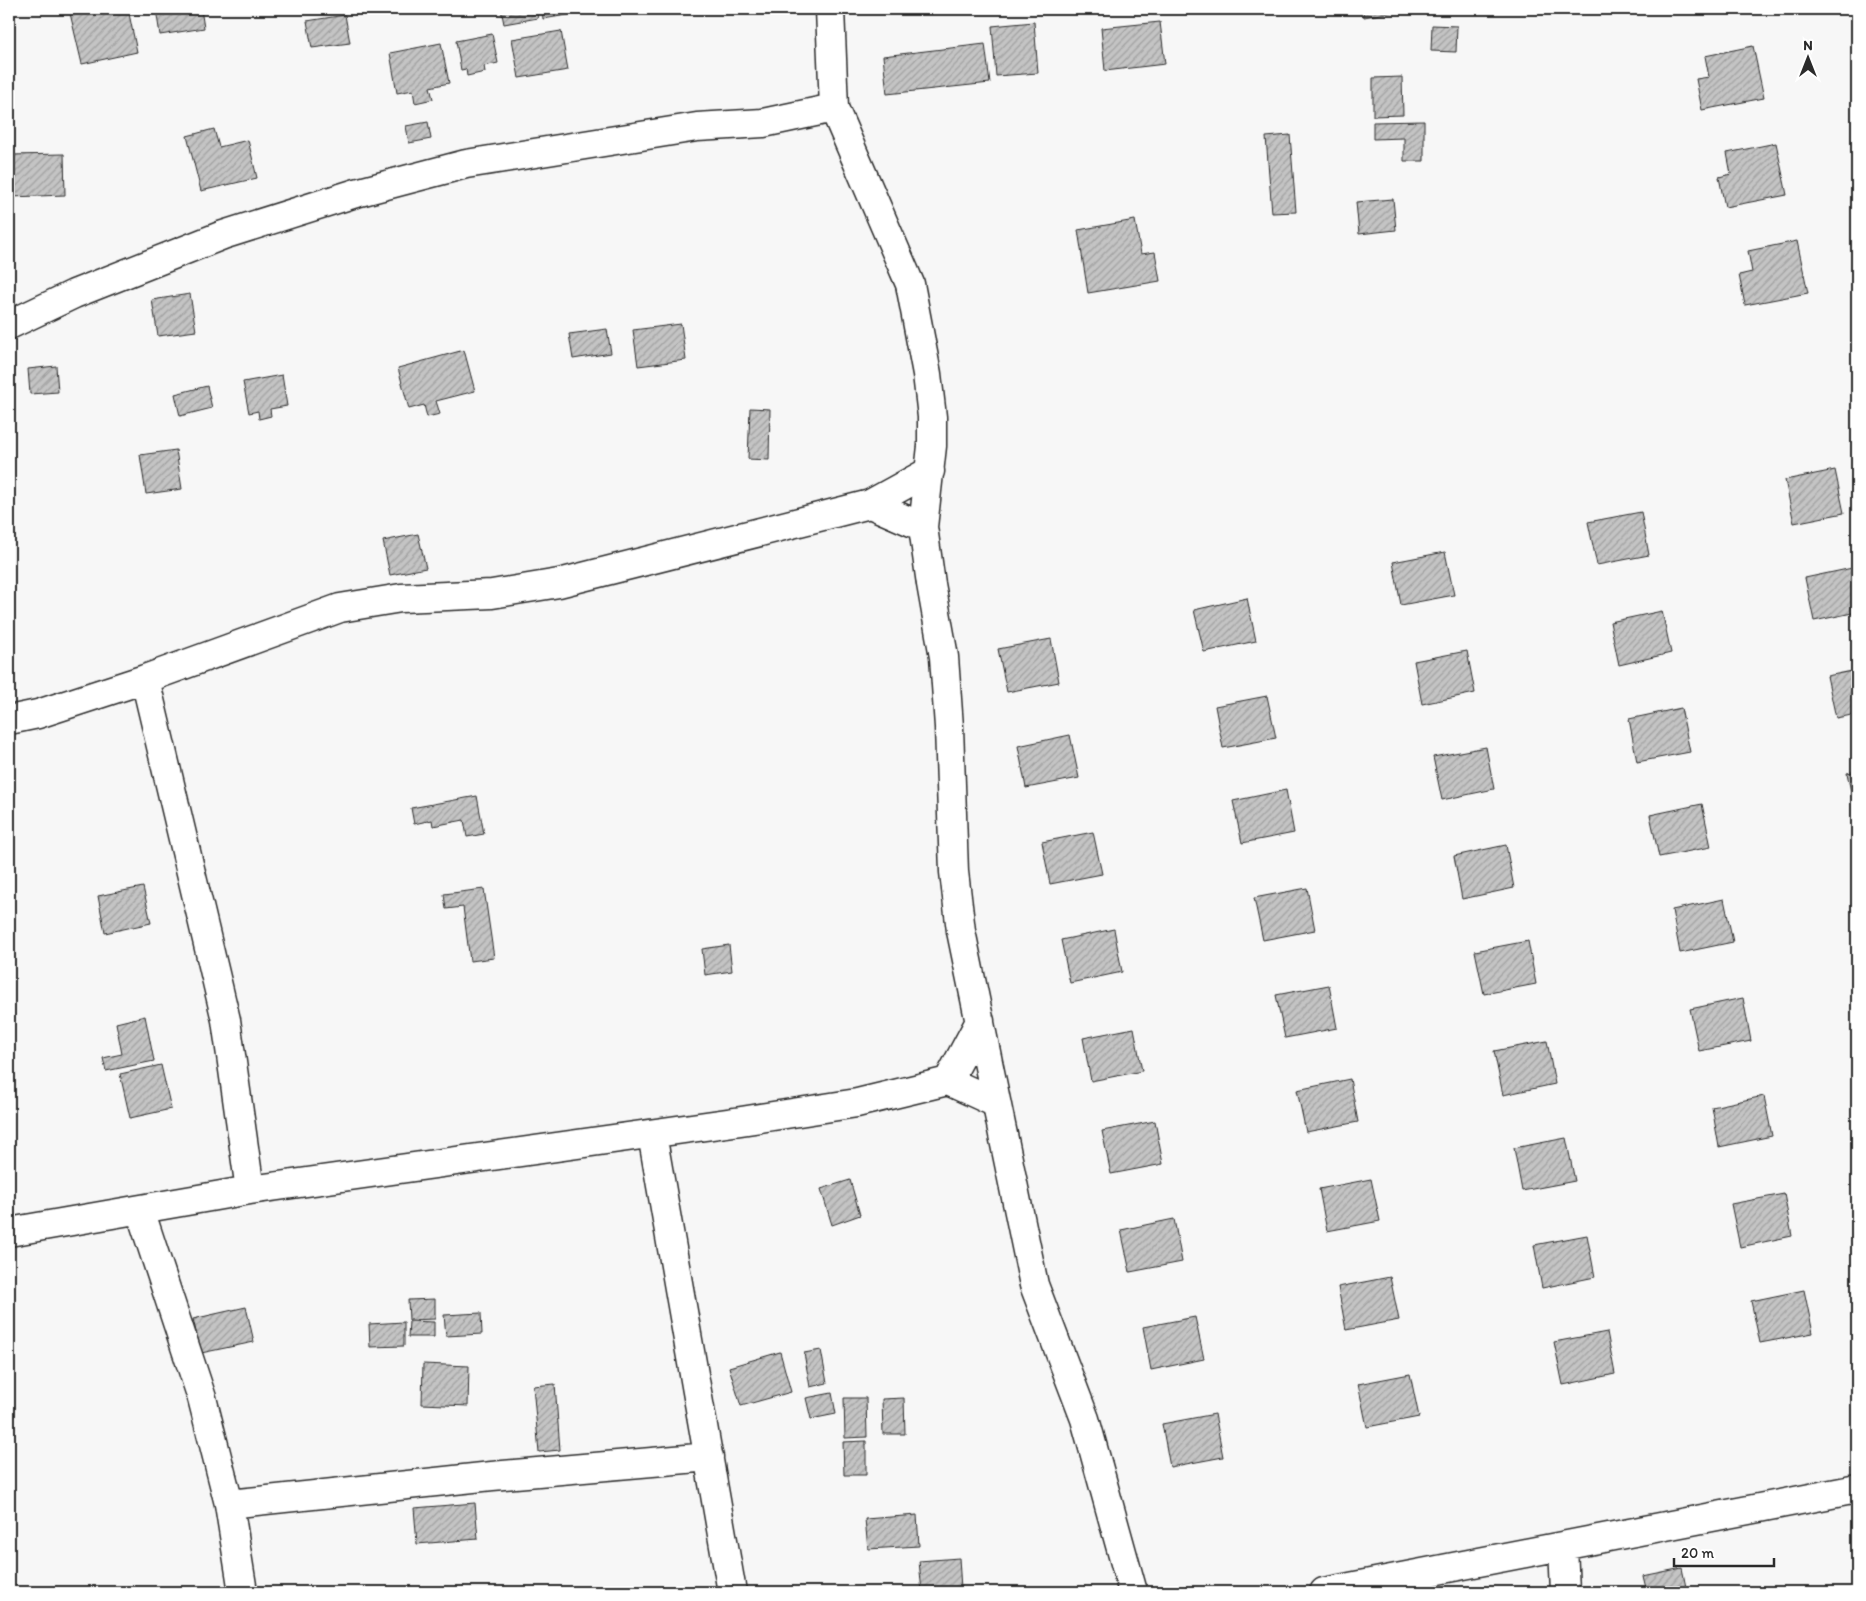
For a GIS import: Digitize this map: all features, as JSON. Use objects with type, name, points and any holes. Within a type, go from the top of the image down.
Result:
[{"type":"street","points":[[830,9],[834,108],[910,284],[927,374],[932,418],[930,471],[923,527],[944,657],[949,727],[954,872],[961,931],[1034,1284],[1085,1419],[1133,1592]]},
{"type":"street","points":[[9,325],[74,294],[223,235],[356,193],[457,166],[697,127],[763,123],[834,108]]},
{"type":"street","points":[[9,720],[38,714],[144,679],[340,608],[401,598],[492,594],[559,583],[870,504],[930,471]]},
{"type":"street","points":[[870,504],[923,527]]},
{"type":"street","points":[[144,679],[226,1020],[250,1190]]},
{"type":"street","points":[[948,1081],[980,1021]]},
{"type":"street","points":[[9,1232],[250,1190],[652,1134],[857,1103],[948,1081],[996,1103]]},
{"type":"street","points":[[652,1134],[732,1592]]},
{"type":"street","points":[[140,1210],[202,1398],[229,1504],[243,1592]]},
{"type":"street","points":[[229,1504],[492,1476],[709,1457]]},
{"type":"street","points":[[1324,1592],[1857,1489]]},
{"type":"street","points":[[1563,1546],[1565,1592]]},
{"type":"building","points":[[69,9],[128,9],[137,52],[82,64]]},
{"type":"building","points":[[156,9],[201,9],[204,28],[160,35]]},
{"type":"building","points":[[501,9],[536,9],[538,18],[504,24]]},
{"type":"building","points":[[542,9],[578,9],[579,13],[543,19]]},
{"type":"building","points":[[1362,9],[1409,9],[1364,17]]},
{"type":"building","points":[[345,15],[350,43],[312,48],[307,21]]},
{"type":"building","points":[[1034,22],[1038,73],[996,76],[992,26]]},
{"type":"building","points":[[1160,22],[1165,64],[1105,71],[1101,28]]},
{"type":"building","points":[[1432,25],[1457,26],[1456,52],[1431,51]]},
{"type":"building","points":[[561,31],[568,70],[519,78],[512,39]]},
{"type":"building","points":[[492,34],[498,63],[484,66],[485,72],[467,76],[466,69],[461,70],[456,41]]},
{"type":"building","points":[[441,43],[449,83],[430,87],[433,99],[415,103],[413,90],[397,93],[390,53]]},
{"type":"building","points":[[985,44],[990,83],[887,94],[883,56]]},
{"type":"building","points":[[1753,46],[1764,98],[1702,110],[1696,79],[1709,77],[1705,56]]},
{"type":"building","points":[[1402,77],[1403,115],[1373,116],[1373,78]]},
{"type":"building","points":[[1424,121],[1424,161],[1404,161],[1404,138],[1373,139],[1373,122]]},
{"type":"building","points":[[428,122],[431,139],[409,143],[406,126]]},
{"type":"building","points":[[214,129],[219,147],[248,140],[257,178],[201,191],[187,136]]},
{"type":"building","points":[[1290,135],[1296,212],[1272,213],[1266,137]]},
{"type":"building","points":[[1776,143],[1787,195],[1725,207],[1719,177],[1731,174],[1727,153]]},
{"type":"building","points":[[64,154],[65,195],[11,197],[10,155]]},
{"type":"building","points":[[1393,199],[1396,230],[1359,234],[1356,202]]},
{"type":"building","points":[[1135,220],[1141,254],[1155,252],[1160,281],[1088,293],[1078,230]]},
{"type":"building","points":[[1797,241],[1808,293],[1745,305],[1739,275],[1752,272],[1748,251]]},
{"type":"building","points":[[190,294],[196,331],[158,336],[152,300]]},
{"type":"building","points":[[681,324],[686,360],[638,366],[633,330]]},
{"type":"building","points":[[607,329],[611,353],[573,359],[569,334]]},
{"type":"building","points":[[464,350],[475,391],[436,401],[440,414],[427,417],[424,405],[409,409],[398,368]]},
{"type":"building","points":[[56,366],[58,392],[30,394],[28,369]]},
{"type":"building","points":[[282,375],[287,406],[270,409],[271,416],[259,419],[258,411],[249,413],[243,382]]},
{"type":"building","points":[[207,386],[212,408],[180,416],[175,394]]},
{"type":"building","points":[[750,408],[770,409],[769,460],[748,459]]},
{"type":"building","points":[[176,450],[182,489],[146,494],[140,455]]},
{"type":"building","points":[[1835,470],[1844,513],[1794,523],[1785,480]]},
{"type":"building","points":[[1641,512],[1649,555],[1597,565],[1588,522]]},
{"type":"building","points":[[418,534],[426,568],[390,575],[383,541]]},
{"type":"building","points":[[1445,552],[1454,595],[1401,605],[1393,562]]},
{"type":"building","points":[[1857,567],[1857,612],[1814,621],[1805,578]]},
{"type":"building","points":[[1247,598],[1256,641],[1204,652],[1194,610]]},
{"type":"building","points":[[1662,611],[1671,653],[1619,665],[1610,622]]},
{"type":"building","points":[[1051,639],[1059,682],[1007,692],[998,649]]},
{"type":"building","points":[[1467,651],[1475,693],[1422,704],[1414,661]]},
{"type":"building","points":[[1857,670],[1857,714],[1836,718],[1827,676]]},
{"type":"building","points":[[1267,696],[1276,738],[1223,748],[1215,706]]},
{"type":"building","points":[[1681,708],[1690,752],[1637,762],[1629,719]]},
{"type":"building","points":[[1070,735],[1079,778],[1026,788],[1018,746]]},
{"type":"building","points":[[1486,747],[1494,789],[1442,800],[1433,757]]},
{"type":"building","points":[[1857,771],[1857,815],[1856,815],[1847,773]]},
{"type":"building","points":[[1286,790],[1294,833],[1242,843],[1233,801]]},
{"type":"building","points":[[477,796],[484,834],[467,837],[464,820],[433,826],[432,820],[414,824],[411,808]]},
{"type":"building","points":[[1702,804],[1711,847],[1659,857],[1650,815]]},
{"type":"building","points":[[1093,832],[1102,874],[1050,884],[1042,842]]},
{"type":"building","points":[[1506,845],[1514,888],[1462,899],[1454,856]]},
{"type":"building","points":[[143,887],[151,923],[105,933],[98,896]]},
{"type":"building","points":[[1307,888],[1315,930],[1263,940],[1254,898]]},
{"type":"building","points":[[484,889],[494,958],[470,961],[463,907],[446,909],[444,894]]},
{"type":"building","points":[[1724,899],[1733,942],[1680,953],[1672,910]]},
{"type":"building","points":[[1114,929],[1122,972],[1070,983],[1061,940]]},
{"type":"building","points":[[1528,941],[1536,984],[1484,994],[1475,951]]},
{"type":"building","points":[[729,945],[732,971],[705,975],[702,949]]},
{"type":"building","points":[[1329,985],[1337,1028],[1285,1038],[1276,995]]},
{"type":"building","points":[[1743,998],[1751,1041],[1699,1051],[1690,1009]]},
{"type":"building","points":[[145,1016],[154,1061],[106,1071],[103,1058],[122,1054],[116,1023]]},
{"type":"building","points":[[1134,1028],[1142,1071],[1091,1081],[1083,1038]]},
{"type":"building","points":[[1547,1041],[1555,1084],[1503,1095],[1494,1051]]},
{"type":"building","points":[[161,1065],[171,1109],[130,1118],[120,1074]]},
{"type":"building","points":[[1350,1079],[1358,1122],[1306,1132],[1297,1090]]},
{"type":"building","points":[[1764,1096],[1772,1136],[1719,1147],[1712,1107]]},
{"type":"building","points":[[1155,1121],[1163,1164],[1111,1174],[1102,1131]]},
{"type":"building","points":[[1566,1138],[1575,1181],[1522,1191],[1514,1148]]},
{"type":"building","points":[[1371,1179],[1380,1221],[1327,1231],[1319,1189]]},
{"type":"building","points":[[850,1180],[860,1215],[832,1225],[821,1189]]},
{"type":"building","points":[[1784,1194],[1792,1236],[1740,1247],[1731,1204]]},
{"type":"building","points":[[1174,1219],[1182,1262],[1130,1272],[1121,1230]]},
{"type":"building","points":[[1587,1235],[1595,1277],[1542,1288],[1534,1245]]},
{"type":"building","points":[[1390,1277],[1399,1320],[1346,1330],[1338,1287]]},
{"type":"building","points":[[1804,1290],[1813,1333],[1760,1343],[1751,1301]]},
{"type":"building","points":[[435,1299],[435,1319],[409,1320],[408,1300]]},
{"type":"building","points":[[246,1307],[254,1342],[201,1353],[193,1319]]},
{"type":"building","points":[[481,1313],[482,1334],[446,1336],[444,1315]]},
{"type":"building","points":[[1195,1317],[1204,1359],[1151,1370],[1143,1327]]},
{"type":"building","points":[[409,1321],[434,1322],[434,1337],[408,1337]]},
{"type":"building","points":[[404,1322],[404,1346],[370,1347],[369,1324]]},
{"type":"building","points":[[1607,1332],[1615,1374],[1563,1385],[1554,1342]]},
{"type":"building","points":[[821,1350],[827,1383],[810,1387],[804,1353]]},
{"type":"building","points":[[780,1352],[791,1392],[741,1406],[729,1367]]},
{"type":"building","points":[[423,1364],[469,1366],[468,1406],[422,1404]]},
{"type":"building","points":[[1410,1374],[1419,1417],[1367,1427],[1358,1384]]},
{"type":"building","points":[[555,1384],[560,1450],[539,1452],[533,1386]]},
{"type":"building","points":[[832,1393],[836,1414],[811,1419],[806,1398]]},
{"type":"building","points":[[844,1398],[866,1398],[867,1437],[845,1438]]},
{"type":"building","points":[[904,1398],[905,1434],[883,1434],[882,1399]]},
{"type":"building","points":[[1215,1414],[1223,1457],[1170,1467],[1162,1424]]},
{"type":"building","points":[[866,1441],[866,1475],[844,1475],[843,1442]]},
{"type":"building","points":[[475,1503],[478,1539],[417,1544],[414,1508]]},
{"type":"building","points":[[917,1515],[919,1546],[868,1549],[865,1519]]},
{"type":"building","points":[[959,1558],[961,1589],[922,1592],[919,1561]]},
{"type":"building","points":[[1682,1568],[1687,1592],[1647,1592],[1643,1576]]}]
